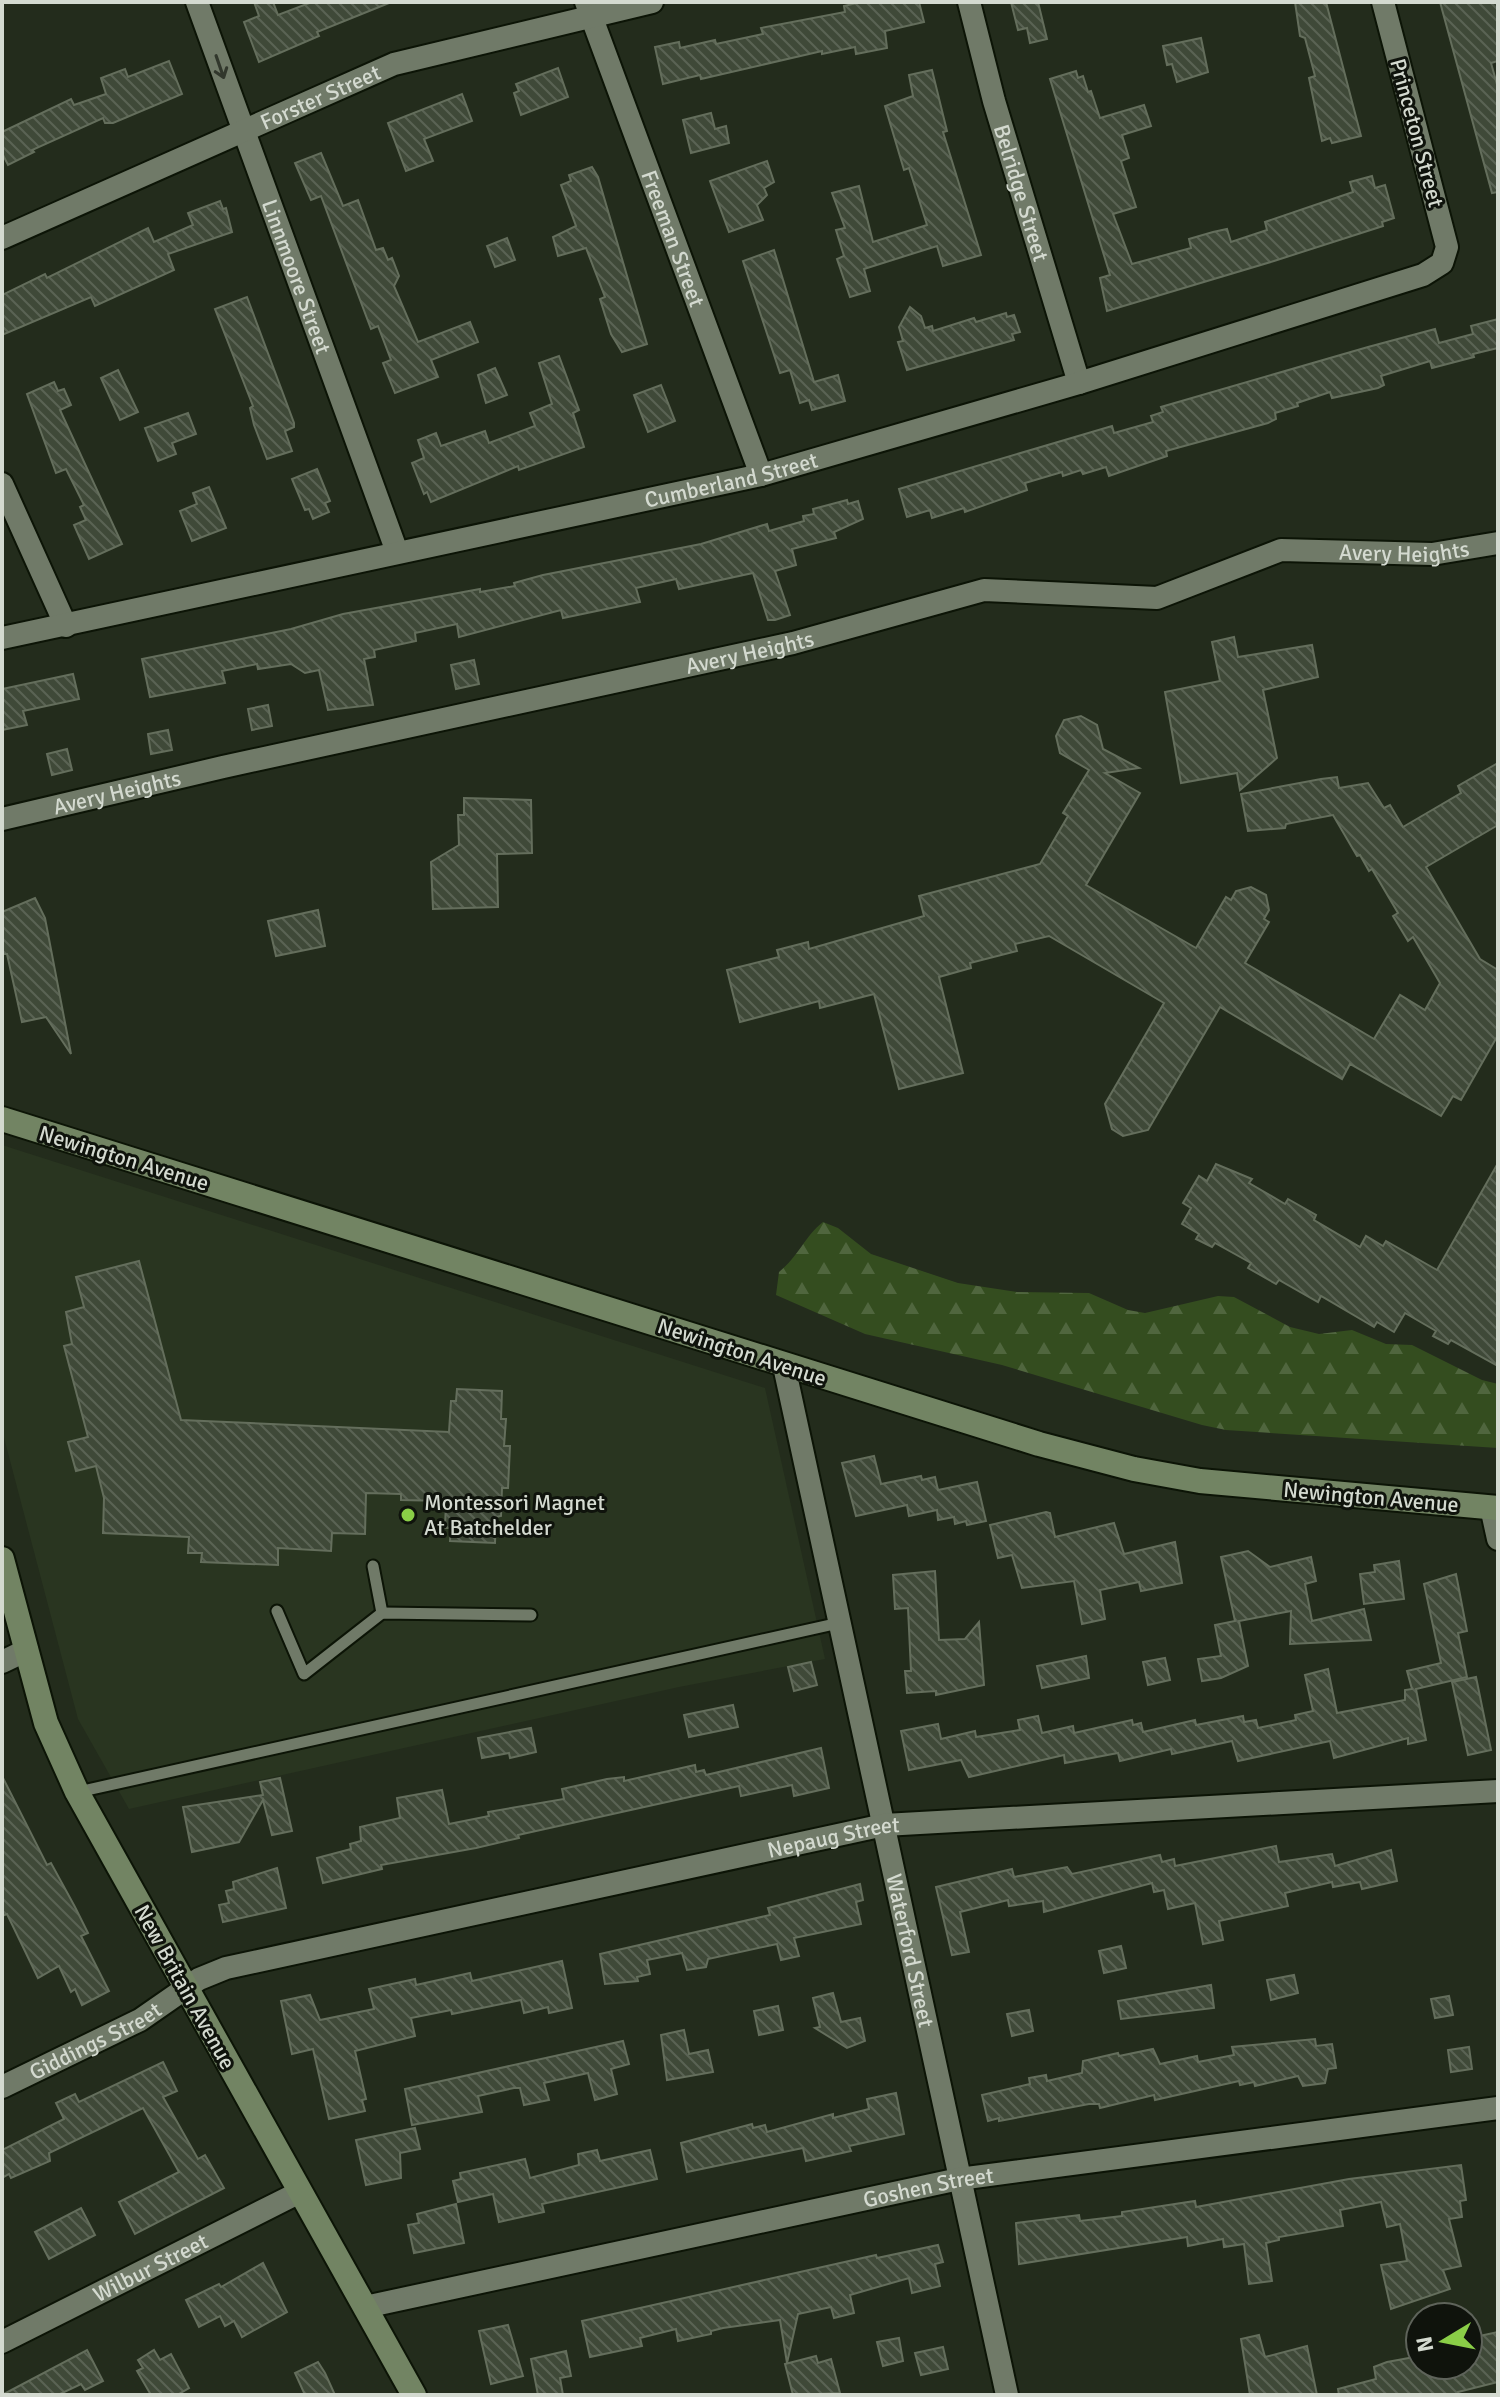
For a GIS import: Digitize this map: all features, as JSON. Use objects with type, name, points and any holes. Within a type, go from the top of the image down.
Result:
[{"type":"main road","name":"Newington Avenue","points":[[2,1119],[784,1366],[1025,1440],[1134,1469],[1251,1486],[1494,1507]]},
{"type":"main road","name":"New Britain Avenue","points":[[2,1559],[46,1723],[77,1792],[414,2395]]},
{"type":"street","name":"Linnmoore Street","points":[[197,2],[397,552]]},
{"type":"street","name":"Forster Street","points":[[2,238],[394,64],[588,9],[652,2]]},
{"type":"street","name":"Belridge Street","points":[[969,2],[994,101],[1079,383]]},
{"type":"street","name":"Princeton Street","points":[[1383,2],[1447,247],[1442,263]]},
{"type":"street","name":"Freeman Street","points":[[588,9],[761,475]]},
{"type":"street","name":"Cumberland Street","points":[[2,638],[761,475],[1079,383],[1423,275],[1442,263]]},
{"type":"street","points":[[2,484],[66,626]]},
{"type":"street","name":"Avery Heights","points":[[2,819],[239,763],[793,643],[984,590],[1157,598],[1281,550],[1432,554],[1498,543]]},
{"type":"street","name":"Waterford Street","points":[[784,1366],[1007,2395]]},
{"type":"street","points":[[1494,1507],[1498,1539]]},
{"type":"street","points":[[2,1662],[27,1650]]},
{"type":"street","name":"Nepaug Street","points":[[185,1988],[226,1968],[884,1825],[1498,1791]]},
{"type":"street","name":"Giddings Street","points":[[2,2087],[140,2020],[185,1988]]},
{"type":"street","name":"Goshen Street","points":[[365,2307],[959,2179],[1498,2108]]},
{"type":"street","name":"Wilbur Street","points":[[2,2342],[300,2192]]},
{"type":"lane","points":[[373,1566],[382,1613]]},
{"type":"lane","points":[[277,1611],[304,1674],[382,1613],[531,1615]]},
{"type":"lane","points":[[77,1792],[839,1623]]},
{"type":"shaded area","name":"Montessori Magnet At Batchelder","points":[[2,1145],[765,1388],[825,1659],[679,1687],[129,1809],[78,1719],[2,1430]]},
{"type":"green space","points":[[823,1222],[838,1228],[871,1254],[958,1283],[1017,1292],[1089,1293],[1128,1310],[1145,1313],[1218,1296],[1234,1297],[1290,1327],[1319,1334],[1352,1330],[1386,1344],[1412,1345],[1482,1380],[1498,1384],[1498,1448],[1226,1430],[1002,1365],[865,1334],[776,1295],[779,1272]]},
{"type":"building","points":[[254,2],[273,2],[278,15],[312,2],[389,3],[317,32],[319,36],[259,62],[244,22],[259,16]]},
{"type":"building","points":[[861,2],[919,2],[924,22],[885,31],[887,48],[856,54],[855,47],[822,54],[822,51],[701,79],[700,75],[663,84],[655,47],[679,42],[680,48],[715,40],[716,44],[763,34],[761,28],[845,12],[844,6]]},
{"type":"building","points":[[1011,2],[1038,2],[1047,39],[1030,43],[1027,28],[1018,30]]},
{"type":"building","points":[[1295,2],[1326,2],[1361,136],[1332,143],[1330,138],[1322,141],[1309,78],[1315,76],[1305,38],[1300,36]]},
{"type":"building","points":[[1440,2],[1498,2],[1498,61],[1491,63],[1498,88],[1498,192],[1492,193]]},
{"type":"building","points":[[1201,38],[1208,72],[1177,82],[1172,64],[1167,65],[1163,46]]},
{"type":"building","points":[[169,61],[182,94],[113,123],[105,123],[103,118],[32,150],[34,152],[8,165],[2,153],[2,132],[71,99],[74,105],[106,94],[101,78],[125,69],[128,77]]},
{"type":"building","points":[[558,68],[568,97],[521,115],[514,93],[519,91],[516,84]]},
{"type":"building","points":[[932,70],[947,131],[943,132],[981,255],[943,266],[937,246],[864,269],[870,291],[850,297],[837,259],[844,256],[836,230],[845,228],[832,193],[859,186],[873,242],[927,225],[909,168],[904,170],[885,106],[913,96],[909,75]]},
{"type":"building","points":[[1076,71],[1078,78],[1083,76],[1088,92],[1091,91],[1100,118],[1144,105],[1151,126],[1122,135],[1129,158],[1121,161],[1136,207],[1113,214],[1132,264],[1191,248],[1189,239],[1213,232],[1227,229],[1231,242],[1267,230],[1265,222],[1353,192],[1350,182],[1372,176],[1375,188],[1385,185],[1394,218],[1382,222],[1383,226],[1107,311],[1100,278],[1110,275],[1050,79]]},
{"type":"building","points":[[462,94],[472,121],[424,139],[433,161],[406,171],[388,123]]},
{"type":"building","points":[[711,113],[715,129],[726,126],[729,143],[691,153],[683,120]]},
{"type":"building","points":[[321,153],[343,206],[358,200],[376,250],[383,248],[388,260],[392,258],[399,276],[394,286],[418,342],[470,322],[478,342],[431,360],[438,377],[395,393],[383,363],[391,360],[378,326],[371,329],[321,196],[311,200],[295,163]]},
{"type":"building","points":[[767,161],[774,182],[764,188],[767,195],[757,205],[763,220],[729,232],[710,181]]},
{"type":"building","points":[[592,167],[598,177],[647,344],[622,352],[611,334],[600,299],[605,297],[586,248],[558,256],[553,237],[576,226],[561,185],[571,181],[569,175]]},
{"type":"building","points":[[220,201],[223,209],[226,208],[232,232],[168,254],[174,270],[95,306],[91,297],[2,335],[2,295],[45,274],[47,278],[148,228],[154,242],[161,239],[193,225],[188,213]]},
{"type":"building","points":[[507,238],[515,260],[495,267],[487,246]]},
{"type":"building","points":[[774,250],[814,382],[838,375],[845,401],[812,410],[809,400],[800,403],[790,370],[780,373],[743,261]]},
{"type":"building","points":[[247,297],[294,423],[294,427],[285,431],[292,451],[267,459],[254,425],[250,408],[253,406],[215,309]]},
{"type":"building","points":[[910,307],[921,316],[925,328],[932,326],[933,331],[974,318],[976,322],[1006,313],[1007,317],[1014,315],[1020,332],[1012,334],[1014,340],[907,370],[898,342],[903,341],[899,327]]},
{"type":"building","points":[[1498,319],[1498,348],[1473,354],[1474,357],[1432,368],[1430,361],[1381,376],[1384,385],[1378,388],[1332,398],[1330,392],[1275,413],[1276,419],[1268,423],[1166,451],[1167,456],[1109,476],[1106,467],[1083,474],[1081,470],[1063,476],[1062,472],[1025,483],[1027,490],[965,512],[964,508],[932,518],[930,510],[907,517],[899,489],[1112,426],[1114,433],[1153,422],[1151,416],[1163,412],[1161,407],[1368,347],[1435,329],[1439,343],[1473,334],[1471,326]]},
{"type":"building","points":[[559,356],[579,410],[573,413],[584,447],[519,470],[518,466],[431,502],[427,492],[424,494],[412,463],[424,458],[418,440],[436,433],[441,446],[485,431],[489,443],[535,426],[530,413],[552,404],[539,363]]},
{"type":"building","points":[[495,368],[507,395],[486,403],[478,375]]},
{"type":"building","points":[[118,370],[138,412],[120,420],[101,378]]},
{"type":"building","points":[[54,382],[58,391],[64,389],[71,405],[60,410],[122,544],[89,559],[74,525],[86,520],[80,507],[84,505],[66,469],[56,473],[27,394]]},
{"type":"building","points":[[661,385],[675,421],[648,432],[634,395]]},
{"type":"building","points":[[188,413],[196,434],[172,443],[176,454],[158,461],[145,428]]},
{"type":"building","points":[[317,469],[330,501],[325,503],[329,512],[313,519],[309,509],[305,510],[292,479]]},
{"type":"building","points":[[209,487],[226,528],[192,541],[180,511],[197,504],[193,493]]},
{"type":"building","points":[[847,500],[848,504],[858,501],[863,519],[834,532],[836,538],[792,549],[796,565],[775,571],[790,615],[775,620],[768,620],[753,573],[679,589],[676,579],[636,588],[640,602],[563,618],[561,610],[459,637],[457,624],[415,633],[416,641],[374,650],[375,657],[364,659],[373,705],[328,710],[319,670],[305,673],[291,664],[258,669],[257,664],[222,671],[225,683],[150,697],[142,659],[291,629],[343,614],[480,589],[480,592],[515,586],[514,583],[543,575],[701,544],[767,524],[769,531],[804,521],[803,516],[814,514],[813,509]]},
{"type":"building","points":[[1234,637],[1238,657],[1312,645],[1318,677],[1263,690],[1277,758],[1240,790],[1237,773],[1181,783],[1165,692],[1220,681],[1212,642]]},
{"type":"building","points":[[474,660],[479,684],[456,689],[451,665]]},
{"type":"building","points":[[73,674],[79,699],[23,711],[27,725],[2,730],[2,689]]},
{"type":"building","points":[[268,705],[272,726],[252,730],[248,709]]},
{"type":"building","points":[[1081,716],[1097,725],[1103,749],[1139,768],[1105,773],[1140,793],[1086,885],[1196,948],[1226,897],[1231,900],[1236,891],[1251,887],[1266,895],[1269,910],[1264,919],[1269,922],[1245,963],[1374,1039],[1400,995],[1425,1010],[1440,983],[1413,937],[1408,941],[1393,916],[1398,913],[1372,869],[1369,871],[1360,855],[1357,856],[1333,815],[1286,824],[1285,828],[1248,831],[1241,794],[1337,777],[1339,788],[1368,783],[1384,808],[1390,805],[1403,827],[1461,793],[1458,786],[1498,763],[1498,825],[1426,867],[1480,959],[1498,970],[1498,1035],[1461,1100],[1453,1096],[1441,1116],[1350,1064],[1342,1079],[1220,1007],[1148,1130],[1123,1136],[1112,1129],[1105,1104],[1164,1003],[1049,936],[1015,944],[1017,951],[970,963],[971,968],[939,977],[963,1073],[899,1089],[874,994],[820,1008],[819,1001],[740,1022],[727,970],[779,957],[777,950],[808,942],[809,949],[924,916],[919,896],[1040,864],[1068,816],[1063,813],[1089,770],[1060,753],[1056,736],[1064,720]]},
{"type":"building","points":[[168,730],[172,750],[151,754],[148,734]]},
{"type":"building","points":[[67,749],[72,770],[52,775],[47,754]]},
{"type":"building","points":[[464,798],[531,800],[532,853],[497,854],[498,907],[433,909],[431,862],[459,845],[458,815],[464,815]]},
{"type":"building","points":[[35,898],[45,918],[71,1054],[46,1017],[22,1022],[7,954],[2,954],[2,912]]},
{"type":"building","points":[[318,910],[325,946],[276,956],[268,921]]},
{"type":"building","points":[[1498,1163],[1498,1366],[1451,1340],[1448,1344],[1433,1336],[1436,1331],[1405,1313],[1394,1332],[1377,1322],[1374,1327],[1321,1296],[1318,1302],[1279,1280],[1276,1284],[1248,1268],[1251,1263],[1215,1243],[1212,1247],[1196,1239],[1199,1234],[1182,1224],[1191,1208],[1183,1203],[1199,1176],[1207,1181],[1216,1164],[1252,1179],[1249,1183],[1285,1204],[1288,1199],[1316,1215],[1314,1220],[1360,1247],[1366,1236],[1383,1246],[1386,1241],[1437,1270]]},
{"type":"building","points":[[139,1261],[181,1420],[449,1432],[451,1401],[456,1401],[457,1389],[502,1391],[501,1419],[506,1419],[504,1446],[510,1446],[508,1488],[502,1488],[501,1516],[496,1517],[495,1543],[450,1541],[451,1528],[445,1528],[446,1501],[401,1500],[401,1494],[366,1493],[365,1534],[332,1533],[331,1551],[278,1548],[278,1565],[201,1562],[202,1553],[188,1553],[189,1537],[103,1533],[104,1498],[96,1466],[76,1471],[68,1442],[88,1437],[64,1346],[72,1344],[66,1312],[84,1307],[76,1277]]},
{"type":"building","points":[[874,1456],[881,1484],[921,1476],[922,1480],[935,1477],[938,1490],[977,1482],[986,1521],[955,1524],[954,1517],[938,1520],[937,1510],[909,1516],[907,1505],[856,1516],[842,1463]]},
{"type":"building","points":[[1050,1513],[1055,1537],[1114,1523],[1124,1554],[1175,1542],[1182,1583],[1141,1591],[1139,1582],[1100,1590],[1105,1619],[1082,1624],[1074,1581],[1022,1588],[1012,1555],[998,1558],[990,1525]]},
{"type":"building","points":[[1248,1551],[1270,1567],[1311,1557],[1316,1581],[1305,1584],[1312,1621],[1364,1609],[1371,1640],[1290,1644],[1291,1611],[1239,1621],[1248,1666],[1221,1678],[1202,1681],[1198,1659],[1221,1656],[1215,1625],[1235,1621],[1221,1557]]},
{"type":"building","points":[[1399,1561],[1404,1599],[1364,1604],[1360,1574],[1375,1572],[1374,1565]]},
{"type":"building","points":[[935,1571],[939,1640],[965,1639],[979,1622],[984,1685],[936,1695],[936,1691],[907,1693],[905,1671],[911,1671],[908,1608],[895,1609],[893,1575]]},
{"type":"building","points":[[1456,1574],[1467,1631],[1458,1633],[1467,1677],[1416,1689],[1426,1740],[1408,1744],[1408,1738],[1334,1758],[1330,1741],[1238,1761],[1232,1741],[1172,1754],[1171,1749],[1120,1761],[1118,1753],[1065,1763],[1064,1755],[969,1777],[961,1760],[909,1770],[901,1731],[938,1724],[941,1739],[975,1731],[976,1737],[1020,1730],[1018,1720],[1038,1716],[1042,1733],[1073,1726],[1074,1733],[1132,1720],[1133,1725],[1141,1723],[1143,1732],[1195,1720],[1196,1725],[1243,1716],[1244,1722],[1256,1720],[1258,1728],[1296,1720],[1295,1715],[1313,1711],[1305,1675],[1328,1669],[1337,1713],[1405,1700],[1405,1690],[1412,1689],[1407,1671],[1441,1663],[1424,1584]]},
{"type":"building","points":[[1086,1656],[1089,1678],[1042,1688],[1037,1666]]},
{"type":"building","points":[[1165,1658],[1170,1680],[1148,1685],[1143,1662]]},
{"type":"building","points":[[811,1662],[817,1685],[794,1691],[788,1667]]},
{"type":"building","points":[[1476,1677],[1491,1750],[1468,1755],[1452,1682]]},
{"type":"building","points":[[733,1705],[738,1727],[689,1737],[684,1715]]},
{"type":"building","points":[[531,1728],[536,1752],[510,1758],[509,1753],[482,1758],[478,1738]]},
{"type":"building","points":[[821,1748],[829,1788],[794,1796],[792,1785],[741,1796],[739,1786],[518,1835],[519,1838],[476,1848],[381,1865],[382,1869],[323,1883],[317,1858],[351,1849],[350,1844],[361,1841],[360,1827],[400,1818],[397,1798],[442,1790],[449,1824],[489,1816],[488,1812],[564,1799],[562,1789],[607,1779],[624,1777],[624,1781],[695,1765],[696,1772],[704,1770],[706,1775]]},
{"type":"building","points":[[2,1776],[47,1865],[51,1863],[88,1933],[81,1936],[109,1991],[82,2005],[75,1989],[71,1992],[59,1966],[38,1978],[7,1914],[2,1916]]},
{"type":"building","points":[[280,1778],[292,1831],[272,1835],[263,1800],[239,1842],[192,1852],[183,1807],[263,1795],[260,1782]]},
{"type":"building","points":[[1276,1846],[1279,1862],[1332,1854],[1335,1866],[1391,1850],[1397,1881],[1362,1889],[1360,1882],[1333,1887],[1332,1882],[1285,1893],[1288,1906],[1219,1921],[1223,1940],[1203,1944],[1195,1903],[1168,1909],[1164,1890],[1154,1892],[1152,1883],[1044,1912],[1043,1901],[1009,1906],[1008,1900],[960,1912],[969,1952],[952,1955],[936,1887],[1012,1869],[1014,1877],[1067,1867],[1072,1874],[1160,1855],[1162,1862],[1174,1859],[1175,1866]]},
{"type":"building","points":[[277,1868],[286,1908],[223,1922],[219,1905],[229,1903],[226,1891],[234,1889],[233,1882]]},
{"type":"building","points":[[860,1884],[863,1900],[856,1902],[861,1924],[794,1938],[799,1956],[781,1960],[777,1944],[708,1959],[706,1967],[687,1970],[682,1953],[647,1960],[650,1974],[637,1977],[638,1981],[605,1984],[600,1954],[770,1915],[768,1908]]},
{"type":"building","points":[[1121,1946],[1126,1968],[1104,1973],[1099,1951]]},
{"type":"building","points":[[562,1961],[572,2008],[549,2013],[548,2007],[524,2013],[521,2000],[452,2014],[451,2010],[411,2018],[415,2036],[355,2051],[366,2099],[362,2100],[365,2111],[329,2119],[313,2049],[292,2054],[281,2001],[310,1995],[320,2020],[374,2009],[369,1989],[415,1979],[416,1985],[470,1973],[472,1981]]},
{"type":"building","points":[[1294,1975],[1298,1993],[1271,2000],[1267,1980]]},
{"type":"building","points":[[1211,1985],[1214,2008],[1121,2019],[1118,2001]]},
{"type":"building","points":[[833,1993],[841,2022],[860,2018],[865,2041],[847,2048],[815,2028],[820,2027],[813,1998]]},
{"type":"building","points":[[1449,1996],[1453,2015],[1435,2018],[1431,1999]]},
{"type":"building","points":[[778,2006],[783,2030],[759,2035],[754,2011]]},
{"type":"building","points":[[1029,2010],[1033,2031],[1012,2036],[1007,2014]]},
{"type":"building","points":[[684,2030],[689,2054],[708,2050],[713,2072],[667,2080],[661,2035]]},
{"type":"building","points":[[1315,2039],[1316,2046],[1332,2044],[1336,2068],[1328,2069],[1325,2083],[1303,2086],[1298,2076],[1255,2086],[1254,2082],[1240,2085],[1239,2081],[1155,2100],[1154,2095],[1100,2108],[1099,2104],[1089,2104],[999,2121],[999,2118],[988,2121],[982,2095],[1030,2084],[1029,2078],[1046,2075],[1047,2081],[1082,2073],[1083,2061],[1118,2053],[1119,2056],[1153,2049],[1160,2064],[1197,2056],[1198,2062],[1234,2055],[1232,2047]]},
{"type":"building","points":[[623,2041],[629,2064],[611,2069],[617,2094],[595,2100],[588,2073],[544,2083],[549,2100],[524,2105],[520,2088],[514,2088],[478,2096],[482,2112],[412,2125],[405,2089]]},
{"type":"building","points":[[1469,2047],[1472,2069],[1451,2072],[1448,2050]]},
{"type":"building","points":[[163,2062],[177,2091],[163,2097],[198,2159],[205,2155],[224,2188],[135,2234],[119,2202],[179,2172],[143,2108],[49,2153],[50,2161],[11,2178],[9,2174],[2,2178],[2,2150],[64,2119],[56,2103],[75,2094],[79,2102]]},
{"type":"building","points":[[896,2093],[904,2134],[849,2146],[851,2151],[806,2161],[803,2148],[687,2172],[681,2143],[752,2124],[753,2128],[765,2125],[767,2132],[833,2114],[833,2118],[869,2109],[867,2099]]},
{"type":"building","points":[[415,2128],[420,2149],[400,2153],[401,2178],[366,2185],[356,2140]]},
{"type":"building","points":[[597,2150],[600,2161],[650,2150],[657,2179],[542,2204],[544,2212],[499,2222],[493,2194],[458,2202],[453,2181],[461,2179],[460,2173],[525,2159],[530,2178],[579,2165],[578,2154]]},
{"type":"building","points":[[1461,2165],[1466,2200],[1460,2201],[1462,2217],[1449,2219],[1461,2266],[1443,2270],[1450,2289],[1415,2301],[1404,2301],[1404,2305],[1391,2309],[1381,2265],[1407,2261],[1400,2224],[1387,2227],[1381,2202],[1340,2210],[1343,2226],[1279,2237],[1279,2240],[1266,2243],[1272,2281],[1249,2284],[1244,2244],[1224,2247],[1223,2239],[1188,2246],[1187,2237],[1019,2264],[1016,2223],[1079,2215],[1080,2221],[1122,2216],[1122,2212],[1195,2201],[1196,2207],[1349,2179]]},
{"type":"building","points":[[456,2204],[464,2243],[414,2253],[408,2225],[419,2223],[417,2214]]},
{"type":"building","points":[[81,2208],[95,2235],[49,2259],[35,2232]]},
{"type":"building","points":[[938,2245],[943,2262],[935,2264],[940,2286],[912,2293],[909,2278],[850,2295],[854,2313],[834,2318],[831,2307],[798,2314],[787,2363],[780,2320],[723,2328],[711,2331],[711,2334],[678,2341],[676,2329],[640,2338],[642,2346],[590,2357],[582,2321],[876,2255],[877,2258]]},
{"type":"building","points":[[263,2263],[287,2312],[242,2337],[234,2321],[225,2326],[220,2316],[199,2327],[186,2300],[219,2284],[221,2287]]},
{"type":"building","points":[[508,2325],[523,2376],[491,2384],[479,2331]]},
{"type":"building","points":[[1498,2332],[1498,2382],[1458,2392],[1459,2395],[1339,2395],[1338,2389],[1376,2379],[1374,2367],[1404,2359],[1404,2381],[1484,2381],[1484,2335]]},
{"type":"building","points":[[1259,2335],[1265,2357],[1307,2346],[1317,2395],[1250,2395],[1241,2339]]},
{"type":"building","points":[[899,2338],[903,2361],[883,2366],[877,2342]]},
{"type":"building","points":[[943,2347],[948,2369],[921,2375],[915,2353]]},
{"type":"building","points":[[87,2350],[103,2381],[85,2390],[81,2384],[58,2395],[2,2395]]},
{"type":"building","points":[[154,2350],[160,2360],[171,2354],[189,2388],[177,2395],[151,2395],[137,2371],[143,2368],[138,2360]]},
{"type":"building","points":[[566,2351],[571,2376],[560,2378],[563,2395],[538,2395],[531,2359]]},
{"type":"building","points":[[816,2356],[818,2363],[831,2359],[840,2393],[793,2395],[785,2364]]},
{"type":"building","points":[[318,2362],[335,2395],[305,2395],[295,2373]]},
{"type":"place","name":"Montessori Magnet At Batchelder","points":[[408,1515]]}]
